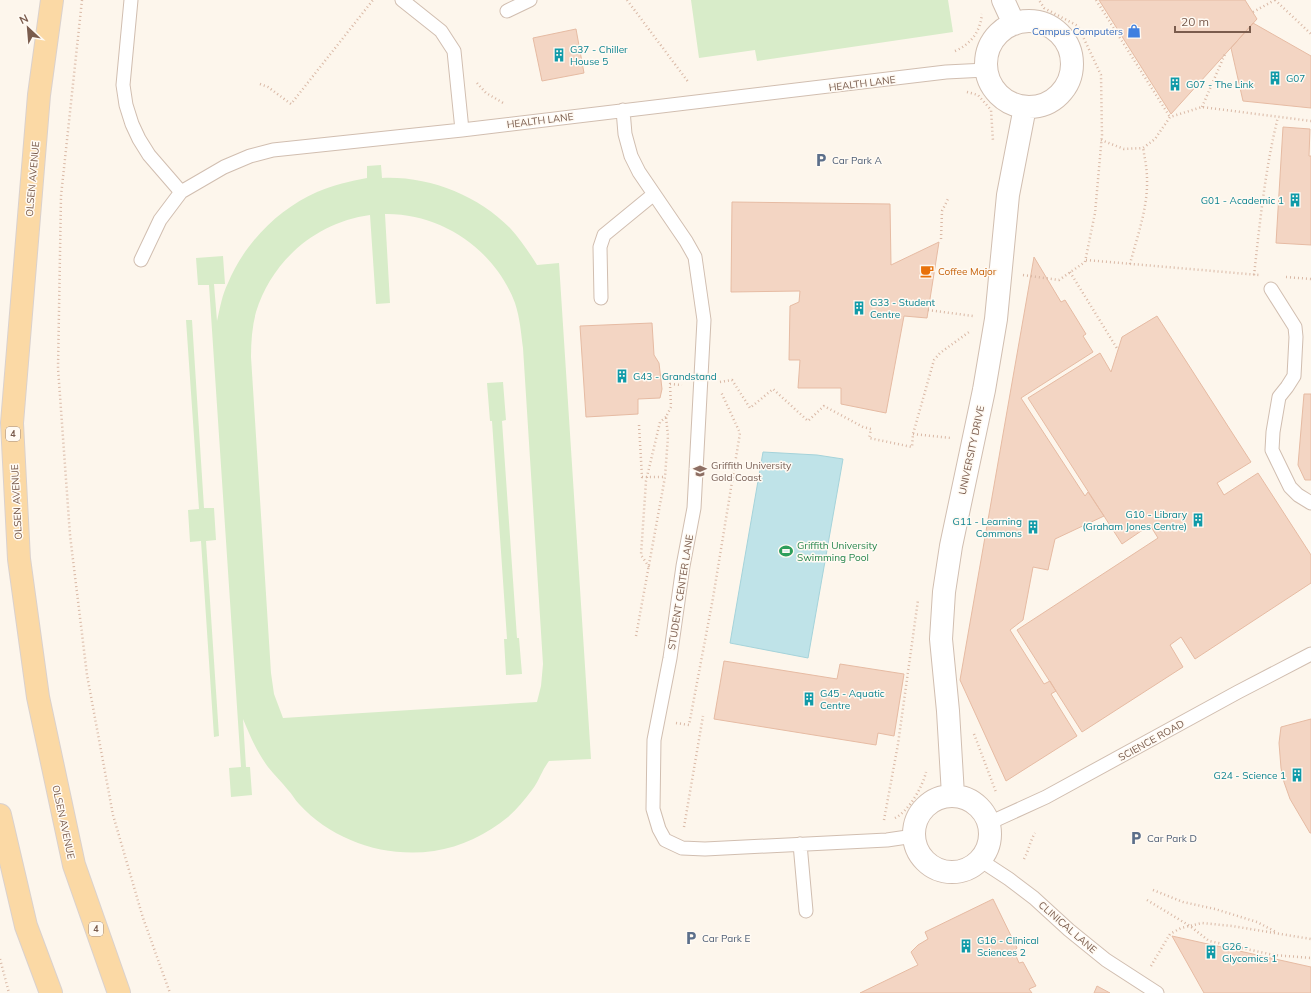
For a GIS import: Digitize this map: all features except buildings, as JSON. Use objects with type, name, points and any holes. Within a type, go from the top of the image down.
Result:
[{"type":"main road","name":"OLSEN AVENUE","points":[[52,0],[39,95],[12,423],[19,560],[38,697],[74,865],[119,993]]},
{"type":"main road","points":[[0,815],[26,926],[51,993]]},
{"type":"street","points":[[1003,0],[1014,24]]},
{"type":"street","points":[[1027,21],[1041,23],[1054,28],[1064,38],[1070,51],[1072,65],[1070,79],[1063,91],[1052,100],[1039,106],[1025,107],[1011,103],[999,95],[990,83],[986,70],[987,55],[992,42],[1001,31],[1014,24],[1027,21]]},
{"type":"street","name":"UNIVERSITY DRIVE","points":[[953,795],[948,710],[941,639],[944,592],[951,546],[984,390],[996,319],[1008,195],[1025,107]]},
{"type":"street","points":[[953,795],[974,801],[981,808],[987,817],[991,838],[988,850],[980,860],[971,867],[960,871],[948,872],[928,864],[922,857],[914,842],[914,831],[916,819],[922,810],[931,802],[942,796],[953,795]]},
{"type":"lane","points":[[131,0],[123,85],[126,105],[138,139],[149,155],[181,192]]},
{"type":"lane","points":[[402,0],[441,31],[454,51],[462,130]]},
{"type":"lane","points":[[507,11],[530,0]]},
{"type":"lane","name":"HEALTH LANE","points":[[141,260],[160,220],[181,192],[224,167],[250,156],[273,150],[722,100],[946,72],[986,70]]},
{"type":"lane","name":"STUDENT CENTER LANE","points":[[623,110],[631,156],[639,172],[686,241],[695,257],[704,320],[694,508],[683,566],[670,658],[664,719],[654,740],[653,809],[659,829],[666,840],[682,848],[705,850],[887,840],[914,836]]},
{"type":"lane","points":[[601,298],[600,247],[604,235],[654,194]]},
{"type":"lane","points":[[1271,289],[1295,327],[1296,337],[1294,376],[1279,397],[1273,432],[1272,450],[1290,487],[1298,495],[1311,503]]},
{"type":"lane","name":"SCIENCE ROAD","points":[[989,823],[1046,797],[1238,692],[1311,654]]},
{"type":"lane","points":[[800,844],[806,911]]},
{"type":"lane","name":"CLINICAL LANE","points":[[980,860],[1034,898],[1106,960],[1157,993]]},
{"type":"path","points":[[82,0],[61,196],[58,368],[70,535],[87,675],[113,815],[143,918],[170,993]]},
{"type":"path","points":[[260,84],[268,87],[291,104],[373,0]]},
{"type":"path","points":[[627,0],[691,85],[683,86]]},
{"type":"path","points":[[1023,275],[1059,280],[1085,262],[1095,213],[1101,140],[1101,75],[1078,26],[1044,8],[1039,0]]},
{"type":"path","points":[[1096,0],[1170,117]]},
{"type":"path","points":[[1253,12],[1275,0],[1311,34]]},
{"type":"path","points":[[954,52],[972,41],[980,29],[982,13]]},
{"type":"path","points":[[1202,107],[1225,54]]},
{"type":"path","points":[[476,78],[478,85],[486,93],[511,107]]},
{"type":"path","points":[[965,91],[978,95],[991,110],[993,132],[992,146]]},
{"type":"path","points":[[1101,140],[1124,149],[1143,148],[1155,139],[1170,117],[1202,107],[1311,121]]},
{"type":"path","points":[[1254,275],[1264,186],[1278,117]]},
{"type":"path","points":[[1130,264],[1146,193],[1146,162],[1143,148]]},
{"type":"path","points":[[941,239],[942,211],[948,199]]},
{"type":"path","points":[[1086,260],[1261,275]]},
{"type":"path","points":[[1070,272],[1118,350]]},
{"type":"path","points":[[1288,277],[1311,279]]},
{"type":"path","points":[[928,310],[979,317]]},
{"type":"path","points":[[664,719],[689,725],[714,598],[740,433],[720,392],[718,383],[732,380],[750,408],[773,389],[808,421],[824,406],[863,427],[871,429],[869,438],[912,447],[914,434],[934,360],[940,353],[971,331]]},
{"type":"path","points":[[649,567],[642,555],[647,478],[660,422],[666,417],[671,407],[670,384],[700,386]]},
{"type":"path","points":[[636,636],[665,477],[668,436],[666,417]]},
{"type":"path","points":[[639,426],[642,477],[665,477]]},
{"type":"path","points":[[914,434],[952,438],[950,444]]},
{"type":"path","points":[[886,822],[883,823],[898,744],[918,596]]},
{"type":"path","points":[[684,827],[704,716]]},
{"type":"path","points":[[972,728],[996,792]]},
{"type":"path","points":[[893,819],[900,816],[910,804],[925,778],[927,770]]},
{"type":"path","points":[[680,825],[691,830]]},
{"type":"path","points":[[1024,859],[1028,853],[1031,840],[1035,832]]},
{"type":"path","points":[[1153,890],[1183,902],[1215,908],[1257,922],[1278,934]]},
{"type":"path","points":[[1147,900],[1190,926],[1209,941],[1274,955],[1311,958]]},
{"type":"path","points":[[1150,968],[1170,934],[1181,928],[1202,923],[1232,926],[1311,939]]},
{"type":"path","points":[[0,959],[9,993]]},
{"type":"green space","points":[[691,0],[948,0],[953,32],[757,61],[755,50],[699,58]]},
{"type":"green space","points":[[381,165],[382,178],[417,180],[434,184],[467,197],[497,216],[510,228],[537,265],[559,263],[591,759],[549,761],[537,783],[518,807],[508,817],[491,829],[464,843],[444,849],[416,853],[397,852],[361,844],[328,828],[313,817],[299,804],[260,756],[243,719],[246,767],[250,767],[252,795],[231,797],[229,768],[241,767],[209,285],[198,285],[196,258],[223,256],[225,284],[214,284],[217,321],[224,292],[235,269],[243,255],[264,229],[289,208],[317,192],[330,187],[367,178],[367,166]],"holes":[[[385,214],[406,215],[427,220],[446,228],[464,238],[480,251],[506,284],[517,309],[523,348],[543,664],[541,686],[537,702],[283,718],[274,694],[271,673],[251,357],[252,334],[256,312],[263,293],[273,276],[285,260],[299,247],[315,235],[332,226],[351,219],[370,215],[376,304],[390,303]]]},
{"type":"green space","points":[[186,320],[192,320],[204,508],[214,508],[216,540],[206,541],[219,736],[214,737],[201,541],[190,542],[188,510],[199,509]]},
{"type":"green space","points":[[503,382],[506,420],[502,421],[517,638],[519,638],[522,674],[506,675],[504,639],[507,639],[492,421],[490,421],[487,383]]},
{"type":"water","name":"Griffith University Swimming Pool","points":[[763,452],[817,455],[843,459],[808,658],[730,643]]},
{"type":"place","name":"Campus Computers","points":[[1134,31]]},
{"type":"place","name":"G37 - Chiller House 5","points":[[559,55]]},
{"type":"place","name":"G07","points":[[1275,78]]},
{"type":"place","name":"G07 - The Link","points":[[1175,84]]},
{"type":"place","name":"Car Park A","points":[[821,160]]},
{"type":"place","name":"G01 - Academic 1","points":[[1295,200]]},
{"type":"place","name":"Coffee Major","points":[[927,271]]},
{"type":"place","name":"G33 - Student Centre","points":[[859,308]]},
{"type":"place","name":"G43 - Grandstand","points":[[622,376]]},
{"type":"place","name":"Griffith University Gold Coast","points":[[700,471]]},
{"type":"place","name":"G10 - Library (Graham Jones Centre)","points":[[1198,520]]},
{"type":"place","name":"G11 - Learning Commons","points":[[1033,527]]},
{"type":"place","name":"Griffith University Swimming Pool","points":[[786,551]]},
{"type":"place","name":"G45 - Aquatic Centre","points":[[809,699]]},
{"type":"place","name":"G24 - Science 1","points":[[1297,775]]},
{"type":"place","name":"Car Park D","points":[[1136,838]]},
{"type":"place","name":"Car Park E","points":[[691,938]]},
{"type":"place","name":"G16 - Clinical Sciences 2","points":[[966,946]]},
{"type":"place","name":"G26 - Glycomics 1","points":[[1211,952]]}]
